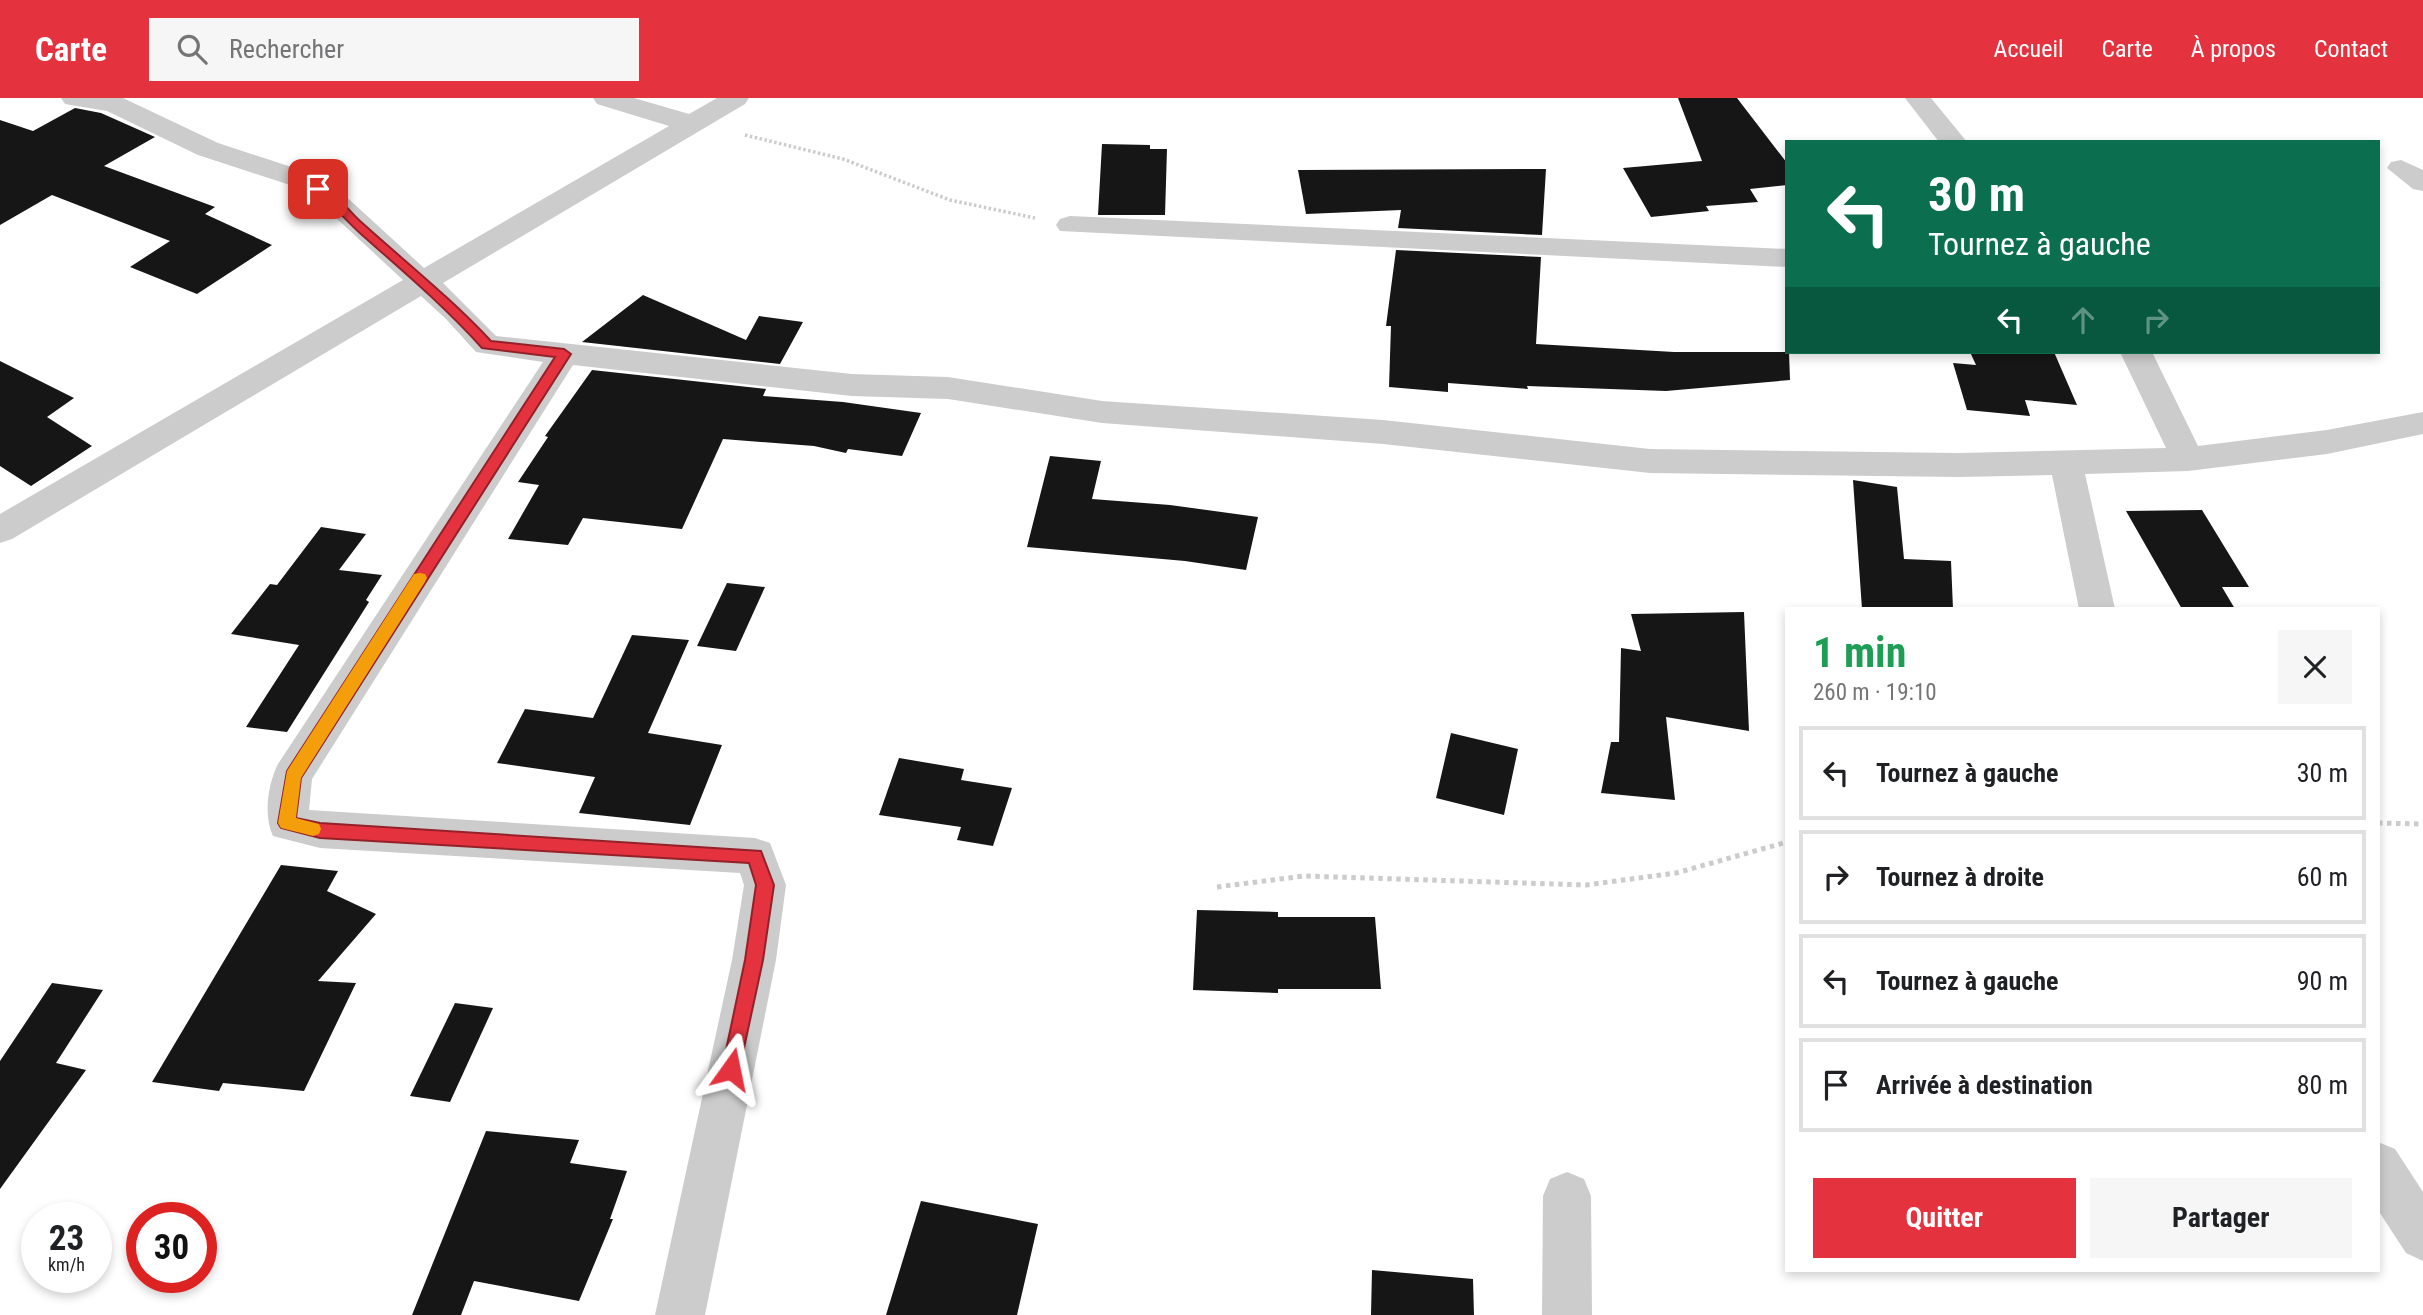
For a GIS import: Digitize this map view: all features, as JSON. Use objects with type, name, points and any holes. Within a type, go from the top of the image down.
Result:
[{"type":"street","points":[[74,98],[114,104],[208,149],[306,181],[330,197],[353,221],[422,280],[457,312],[487,345],[852,385],[948,388],[1102,412],[1383,432],[1650,461],[1959,465],[2188,459],[2327,442],[2423,422]]},
{"type":"street","points":[[606,98],[692,124]]},
{"type":"street","points":[[0,530],[736,98]]},
{"type":"street","points":[[1918,98],[1952,140]]},
{"type":"street","points":[[1070,225],[1785,258]]},
{"type":"street","points":[[564,354],[292,776],[287,823],[320,830],[755,856],[765,885],[754,960],[680,1315]]},
{"type":"street","points":[[2137,354],[2188,459]]},
{"type":"street","points":[[2066,463],[2097,607]]},
{"type":"street","points":[[2380,1169],[2423,1236]]},
{"type":"street","points":[[1567,1196],[1567,1315]]},
{"type":"path","points":[[692,124],[843,159],[950,200],[1070,225]]},
{"type":"path","points":[[2380,823],[2423,824]]},
{"type":"path","points":[[1217,887],[1304,876],[1586,885],[1676,873],[1785,843]]},
{"type":"building","points":[[1678,98],[1737,98],[1785,160],[1785,185],[1750,189],[1758,202],[1706,206],[1709,211],[1651,217],[1623,168],[1702,161]]},
{"type":"building","points":[[75,108],[101,113],[155,137],[104,166],[215,207],[205,214],[272,245],[197,294],[130,267],[170,241],[52,195],[0,225],[0,120],[33,131]]},
{"type":"building","points":[[1102,144],[1150,145],[1150,149],[1167,149],[1165,215],[1098,215]]},
{"type":"building","points":[[1546,169],[1542,235],[1398,228],[1401,210],[1306,214],[1298,170]]},
{"type":"building","points":[[1396,250],[1541,257],[1536,344],[1674,352],[1785,352],[1789,354],[1790,380],[1666,391],[1527,386],[1528,389],[1448,383],[1448,392],[1389,387],[1391,326],[1386,326]]},
{"type":"building","points":[[643,295],[746,340],[759,316],[803,322],[780,364],[582,342]]},
{"type":"building","points":[[1971,354],[2055,354],[2077,405],[2025,400],[2030,416],[1967,410],[1953,363],[1976,365]]},
{"type":"building","points":[[0,361],[74,398],[47,417],[92,446],[31,486],[0,466]]},
{"type":"building","points":[[592,370],[766,389],[763,396],[843,402],[921,413],[902,456],[848,449],[846,453],[814,446],[723,439],[682,529],[583,518],[568,545],[508,539],[539,485],[518,482],[548,437],[545,436]]},
{"type":"building","points":[[1050,456],[1101,461],[1092,499],[1170,505],[1258,517],[1246,570],[1185,561],[1027,547]]},
{"type":"building","points":[[1853,480],[1897,487],[1904,559],[1951,561],[1953,607],[1862,607]]},
{"type":"building","points":[[2202,510],[2249,587],[2222,587],[2234,607],[2181,607],[2126,511]]},
{"type":"building","points":[[321,527],[366,534],[339,570],[382,575],[366,600],[369,602],[287,732],[246,727],[299,645],[231,634],[270,584],[277,585]]},
{"type":"building","points":[[727,583],[765,587],[736,651],[697,646]]},
{"type":"building","points":[[1744,612],[1749,731],[1666,717],[1675,800],[1601,793],[1611,742],[1619,742],[1621,648],[1641,651],[1631,614]]},
{"type":"building","points":[[632,635],[689,640],[648,733],[722,745],[690,825],[579,813],[595,777],[497,763],[525,709],[593,718]]},
{"type":"building","points":[[1451,733],[1518,749],[1504,815],[1436,798]]},
{"type":"building","points":[[899,758],[964,769],[961,780],[1012,788],[993,846],[957,840],[961,827],[879,815]]},
{"type":"building","points":[[281,865],[338,871],[327,891],[376,914],[318,981],[356,983],[304,1091],[223,1083],[219,1091],[152,1082]]},
{"type":"building","points":[[1197,910],[1278,912],[1278,917],[1375,917],[1381,989],[1278,989],[1278,993],[1193,990]]},
{"type":"building","points":[[52,983],[103,990],[56,1063],[86,1070],[0,1189],[0,1061]]},
{"type":"building","points":[[455,1003],[493,1008],[450,1102],[410,1096]]},
{"type":"building","points":[[486,1131],[579,1140],[570,1163],[627,1171],[610,1219],[613,1219],[579,1301],[474,1281],[461,1315],[412,1315]]},
{"type":"building","points":[[921,1201],[1038,1224],[1017,1315],[886,1315]]},
{"type":"building","points":[[1372,1270],[1473,1279],[1474,1315],[1371,1315]]},
{"type":"slow traffic","points":[[313,829],[287,823],[292,776],[420,578]]},
{"type":"route","points":[[318,189],[457,312],[487,345],[564,354],[292,776],[287,823],[320,830],[755,856],[765,885],[754,960],[731,1069]]}]
